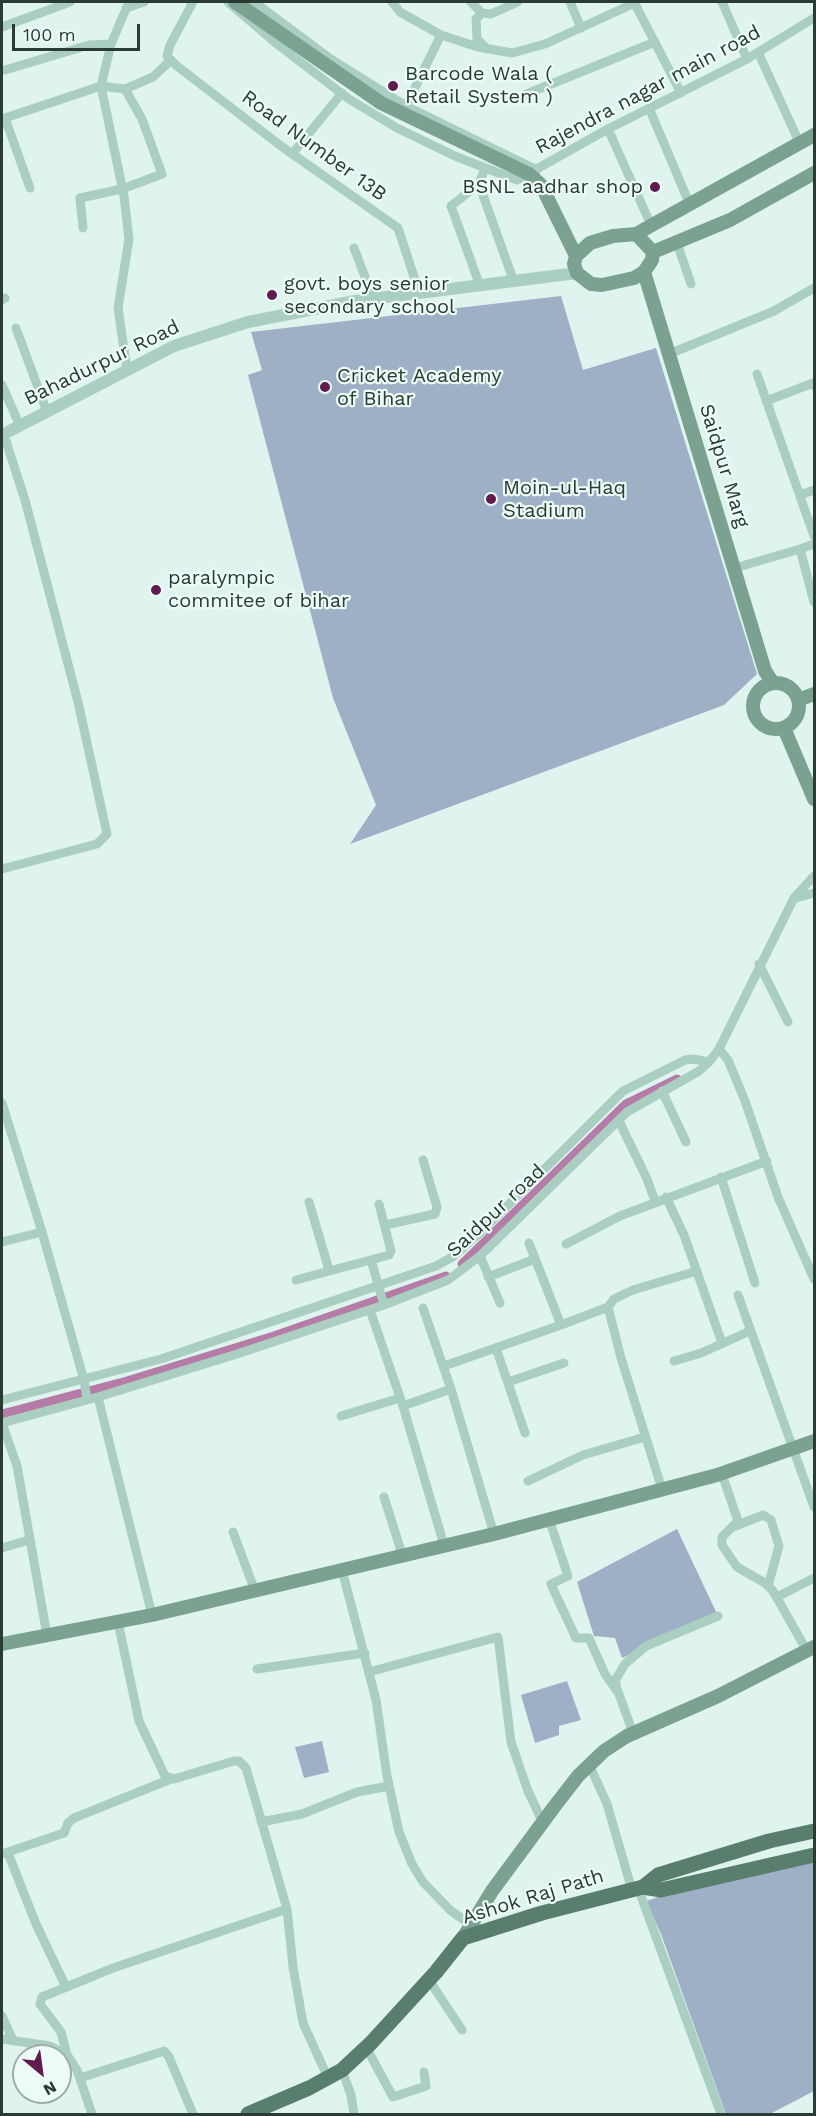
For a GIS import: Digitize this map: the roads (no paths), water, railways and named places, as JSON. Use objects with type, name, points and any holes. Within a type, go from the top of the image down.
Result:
[{"type":"main road","points":[[235,2],[341,77],[403,115],[530,172],[541,186],[576,256]]},
{"type":"main road","points":[[653,252],[652,260],[644,272],[634,278],[602,285],[591,284],[577,273],[574,264],[576,256],[590,243],[613,236],[636,234],[814,135]]},
{"type":"main road","points":[[653,252],[730,220],[814,173]]},
{"type":"main road","points":[[636,234],[653,252]]},
{"type":"main road","points":[[566,237],[590,243]]},
{"type":"main road","name":"Saidpur Marg","points":[[644,272],[735,568],[765,671],[767,686]]},
{"type":"main road","points":[[767,686],[787,686],[798,700],[798,711],[793,721],[784,728],[772,729],[760,724],[753,713],[753,701],[767,686]]},
{"type":"main road","points":[[798,700],[814,694]]},
{"type":"main road","points":[[784,728],[814,799]]},
{"type":"main road","points":[[2,1644],[152,1615],[494,1534],[722,1473],[814,1441]]},
{"type":"main road","points":[[467,1932],[543,1823],[589,1764],[616,1742],[633,1733],[718,1696],[811,1649]]},
{"type":"main road","name":"Ashok Raj Path","points":[[248,2115],[342,2070],[429,1980],[467,1932],[638,1888],[658,1875],[769,1841],[814,1831]]},
{"type":"main road","points":[[638,1888],[661,1890],[814,1855]]},
{"type":"street","points":[[2,27],[70,2]]},
{"type":"street","points":[[127,370],[118,308],[129,239],[122,189],[101,86],[111,44],[128,5],[144,2]]},
{"type":"street","points":[[30,188],[4,115],[101,86],[125,89],[153,76],[171,60],[167,56],[170,45],[193,2]]},
{"type":"street","points":[[228,2],[277,44],[342,93],[397,128],[517,180],[530,172]]},
{"type":"street","points":[[254,2],[331,59],[406,106],[530,172]]},
{"type":"street","points":[[392,2],[400,12],[441,35],[487,49],[512,53],[545,44],[635,2],[681,93]]},
{"type":"street","points":[[471,2],[482,13],[491,14],[518,2]]},
{"type":"street","points":[[570,2],[581,28]]},
{"type":"street","points":[[722,2],[747,59]]},
{"type":"street","points":[[482,13],[476,20],[477,39],[487,49]]},
{"type":"street","name":"Rajendra nagar main road","points":[[530,172],[608,129],[747,59],[814,18]]},
{"type":"street","points":[[406,106],[441,35]]},
{"type":"street","points":[[524,95],[655,42]]},
{"type":"street","points":[[5,70],[89,45],[111,44]]},
{"type":"street","points":[[758,52],[800,144]]},
{"type":"street","name":"Road Number 13B","points":[[171,60],[292,154],[398,228],[419,292]]},
{"type":"street","points":[[84,228],[79,199],[122,189],[162,174],[142,119],[125,89]]},
{"type":"street","points":[[292,154],[342,93]]},
{"type":"street","points":[[649,108],[690,205]]},
{"type":"street","points":[[608,129],[651,225]]},
{"type":"street","points":[[480,286],[451,206],[479,184],[485,168]]},
{"type":"street","points":[[479,184],[514,282]]},
{"type":"street","points":[[677,243],[691,284]]},
{"type":"street","points":[[354,248],[373,298]]},
{"type":"street","name":"Bahadurpur Road","points":[[3,435],[174,346],[248,322],[373,298],[577,273]]},
{"type":"street","points":[[669,354],[774,311],[814,288]]},
{"type":"street","points":[[16,328],[47,412]]},
{"type":"street","points":[[757,374],[814,536]]},
{"type":"street","points":[[766,401],[813,383],[814,386]]},
{"type":"street","points":[[2,385],[20,426]]},
{"type":"street","points":[[2,869],[97,844],[106,834],[78,702],[25,500],[3,435]]},
{"type":"street","points":[[800,495],[814,490]]},
{"type":"street","points":[[735,568],[814,544]]},
{"type":"street","points":[[800,549],[814,602]]},
{"type":"street","name":"Saidpur road","points":[[2,1423],[87,1398],[98,1397],[370,1310],[383,1303],[438,1285],[458,1263],[480,1256],[640,1102],[699,1071],[709,1062],[719,1049],[759,964],[794,898],[814,876]]},
{"type":"street","points":[[794,898],[814,893]]},
{"type":"street","points":[[759,964],[788,1022]]},
{"type":"street","points":[[719,1049],[728,1060],[767,1161],[778,1197],[814,1279]]},
{"type":"street","points":[[2,1401],[84,1381],[244,1333],[427,1270],[458,1263],[631,1089],[685,1060],[709,1062]]},
{"type":"street","points":[[631,1089],[640,1102]]},
{"type":"street","points":[[662,1091],[686,1142]]},
{"type":"street","points":[[2,1103],[42,1232],[87,1398]]},
{"type":"street","points":[[619,1121],[655,1201]]},
{"type":"street","points":[[385,1225],[435,1214],[437,1208],[423,1160]]},
{"type":"street","points":[[566,1244],[655,1201],[767,1161]]},
{"type":"street","points":[[721,1177],[755,1282]]},
{"type":"street","points":[[666,1197],[697,1271],[722,1343]]},
{"type":"street","points":[[309,1202],[329,1270]]},
{"type":"street","points":[[296,1280],[391,1253],[379,1204]]},
{"type":"street","points":[[2,1242],[42,1232]]},
{"type":"street","points":[[529,1243],[561,1324]]},
{"type":"street","points":[[480,1256],[500,1303]]},
{"type":"street","points":[[488,1277],[535,1259]]},
{"type":"street","points":[[371,1260],[383,1303]]},
{"type":"street","points":[[444,1366],[608,1307],[624,1293],[697,1271]]},
{"type":"street","points":[[738,1295],[814,1507]]},
{"type":"street","points":[[608,1307],[662,1489]]},
{"type":"street","points":[[423,1308],[444,1366],[494,1534]]},
{"type":"street","points":[[370,1310],[401,1402],[444,1545]]},
{"type":"street","points":[[674,1361],[750,1331]]},
{"type":"street","points":[[496,1348],[525,1433]]},
{"type":"street","points":[[508,1382],[564,1363]]},
{"type":"street","points":[[341,1416],[451,1389]]},
{"type":"street","points":[[98,1397],[152,1615]]},
{"type":"street","points":[[2,1423],[17,1466],[47,1635]]},
{"type":"street","points":[[528,1481],[583,1455],[645,1437]]},
{"type":"street","points":[[722,1473],[738,1521],[721,1541],[728,1556],[737,1567],[768,1586],[811,1649]]},
{"type":"street","points":[[384,1497],[402,1554]]},
{"type":"street","points":[[732,1528],[763,1515],[771,1520],[779,1546],[768,1586]]},
{"type":"street","points":[[549,1519],[568,1576],[551,1584],[576,1638],[589,1638],[605,1674],[617,1691],[633,1733]]},
{"type":"street","points":[[232,1532],[255,1591]]},
{"type":"street","points":[[2,1548],[29,1540]]},
{"type":"street","points":[[342,1570],[380,1718],[389,1786],[399,1832],[417,1874],[467,1932]]},
{"type":"street","points":[[777,1597],[814,1578]]},
{"type":"street","points":[[617,1691],[616,1679],[638,1651],[718,1616]]},
{"type":"street","points":[[118,1622],[139,1721],[162,1771],[171,1779]]},
{"type":"street","points":[[369,1672],[498,1637],[505,1712],[511,1742],[528,1791],[543,1823]]},
{"type":"street","points":[[257,1669],[365,1653]]},
{"type":"street","points":[[66,1987],[5,1853],[64,1833],[68,1822],[74,1818],[171,1779],[239,1761],[246,1768],[287,1909],[300,2011],[311,2045],[328,2078]]},
{"type":"street","points":[[589,1764],[607,1804],[721,2115]]},
{"type":"street","points":[[261,1822],[294,1816],[357,1792],[389,1786]]},
{"type":"street","points":[[65,2044],[64,2039],[40,2004],[42,1997],[113,1968],[287,1909]]},
{"type":"street","points":[[429,1980],[462,2030]]},
{"type":"street","points":[[2,2016],[13,2040]]},
{"type":"street","points":[[2,2039],[38,2044]]},
{"type":"street","points":[[366,2047],[393,2097],[426,2086],[424,2072]]},
{"type":"street","points":[[80,2078],[164,2051],[169,2057],[193,2115]]},
{"type":"street","points":[[72,2064],[80,2078],[92,2115]]},
{"type":"street","points":[[342,2070],[351,2095],[354,2115]]},
{"type":"waterway","points":[[462,1264],[626,1104],[677,1079]]},
{"type":"waterway","points":[[2,1414],[127,1381],[274,1336],[446,1276]]},
{"type":"place","name":"Barcode Wala ( Retail System )","points":[[393,86]]},
{"type":"place","name":"BSNL aadhar shop","points":[[655,187]]},
{"type":"place","name":"govt. boys senior secondary school","points":[[272,295]]},
{"type":"place","name":"Cricket Academy of Bihar","points":[[325,387]]},
{"type":"place","name":"Moin-ul-Haq Stadium","points":[[491,499]]},
{"type":"place","name":"paralympic commitee of bihar","points":[[156,590]]}]
